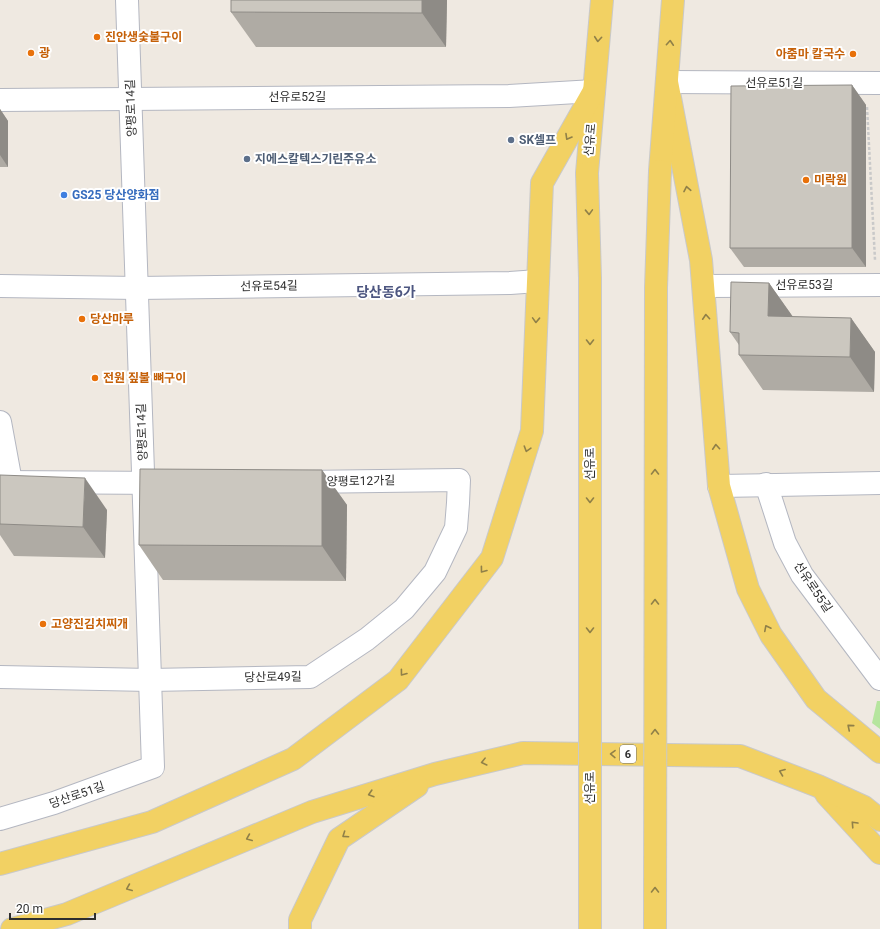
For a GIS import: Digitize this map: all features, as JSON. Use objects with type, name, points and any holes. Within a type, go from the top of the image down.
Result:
[{"type":"main road","name":"선유로","points":[[590,929],[590,278],[587,173],[602,0]]},
{"type":"main road","points":[[655,929],[656,288],[660,171],[673,0]]},
{"type":"main road","points":[[667,82],[701,260],[719,486],[748,589],[771,635],[816,699],[880,752]]},
{"type":"main road","points":[[0,864],[152,822],[293,759],[398,680],[492,558],[532,431],[542,182],[594,91]]},
{"type":"main road","name":"6","points":[[300,929],[300,920],[339,840],[435,774],[523,753],[740,756],[818,786],[864,807],[880,820]]},
{"type":"main road","points":[[12,929],[66,914],[312,812],[435,774]]},
{"type":"main road","points":[[818,786],[880,853]]},
{"type":"street","name":"양평로14길","points":[[128,0],[153,767]]},
{"type":"street","name":"선유로51길","points":[[667,82],[873,83]]},
{"type":"street","name":"선유로52길","points":[[0,100],[509,96],[594,91]]},
{"type":"street","name":"선유로54길","points":[[0,286],[137,288],[510,283],[538,281]]},
{"type":"street","name":"선유로53길","points":[[704,286],[878,285]]},
{"type":"street","points":[[0,422],[5,482],[144,484],[191,483]]},
{"type":"street","name":"양평로12가길","points":[[285,482],[459,480]]},
{"type":"street","name":"당산로49길","points":[[0,677],[150,680],[310,677],[367,639],[404,609],[435,572],[456,528],[459,480]]},
{"type":"street","points":[[719,486],[880,483]]},
{"type":"street","name":"선유로55길","points":[[766,484],[785,543],[802,575],[880,679]]},
{"type":"street","name":"당산로51길","points":[[0,819],[54,803],[153,767]]},
{"type":"path","points":[[873,83],[878,285]]},
{"type":"green space","points":[[877,701],[880,701],[880,729],[872,723]]},
{"type":"building","points":[[231,0],[422,0],[422,13],[231,12]]},
{"type":"building","points":[[852,85],[852,248],[730,248],[731,86]]},
{"type":"building","points":[[731,282],[769,283],[768,316],[851,318],[850,357],[739,355],[739,333],[730,332]]},
{"type":"building","points":[[140,469],[322,470],[322,546],[139,545]]},
{"type":"building","points":[[0,475],[85,478],[83,527],[0,524]]},
{"type":"place","name":"진안생숯불구이","points":[[97,37]]},
{"type":"place","name":"광","points":[[31,53]]},
{"type":"place","name":"아줌마 칼국수","points":[[853,54]]},
{"type":"place","name":"SK셀프","points":[[511,140]]},
{"type":"place","name":"지에스칼텍스기린주유소","points":[[247,159]]},
{"type":"place","name":"미락원","points":[[806,180]]},
{"type":"place","name":"GS25 당산양화점","points":[[64,195]]},
{"type":"place","name":"당산마루","points":[[82,319]]},
{"type":"place","name":"전원 짚불 뼈구이","points":[[95,378]]},
{"type":"place","name":"고양진김치찌개","points":[[43,624]]},
{"type":"district","name":"당산동6가","points":[[386,292]]}]
